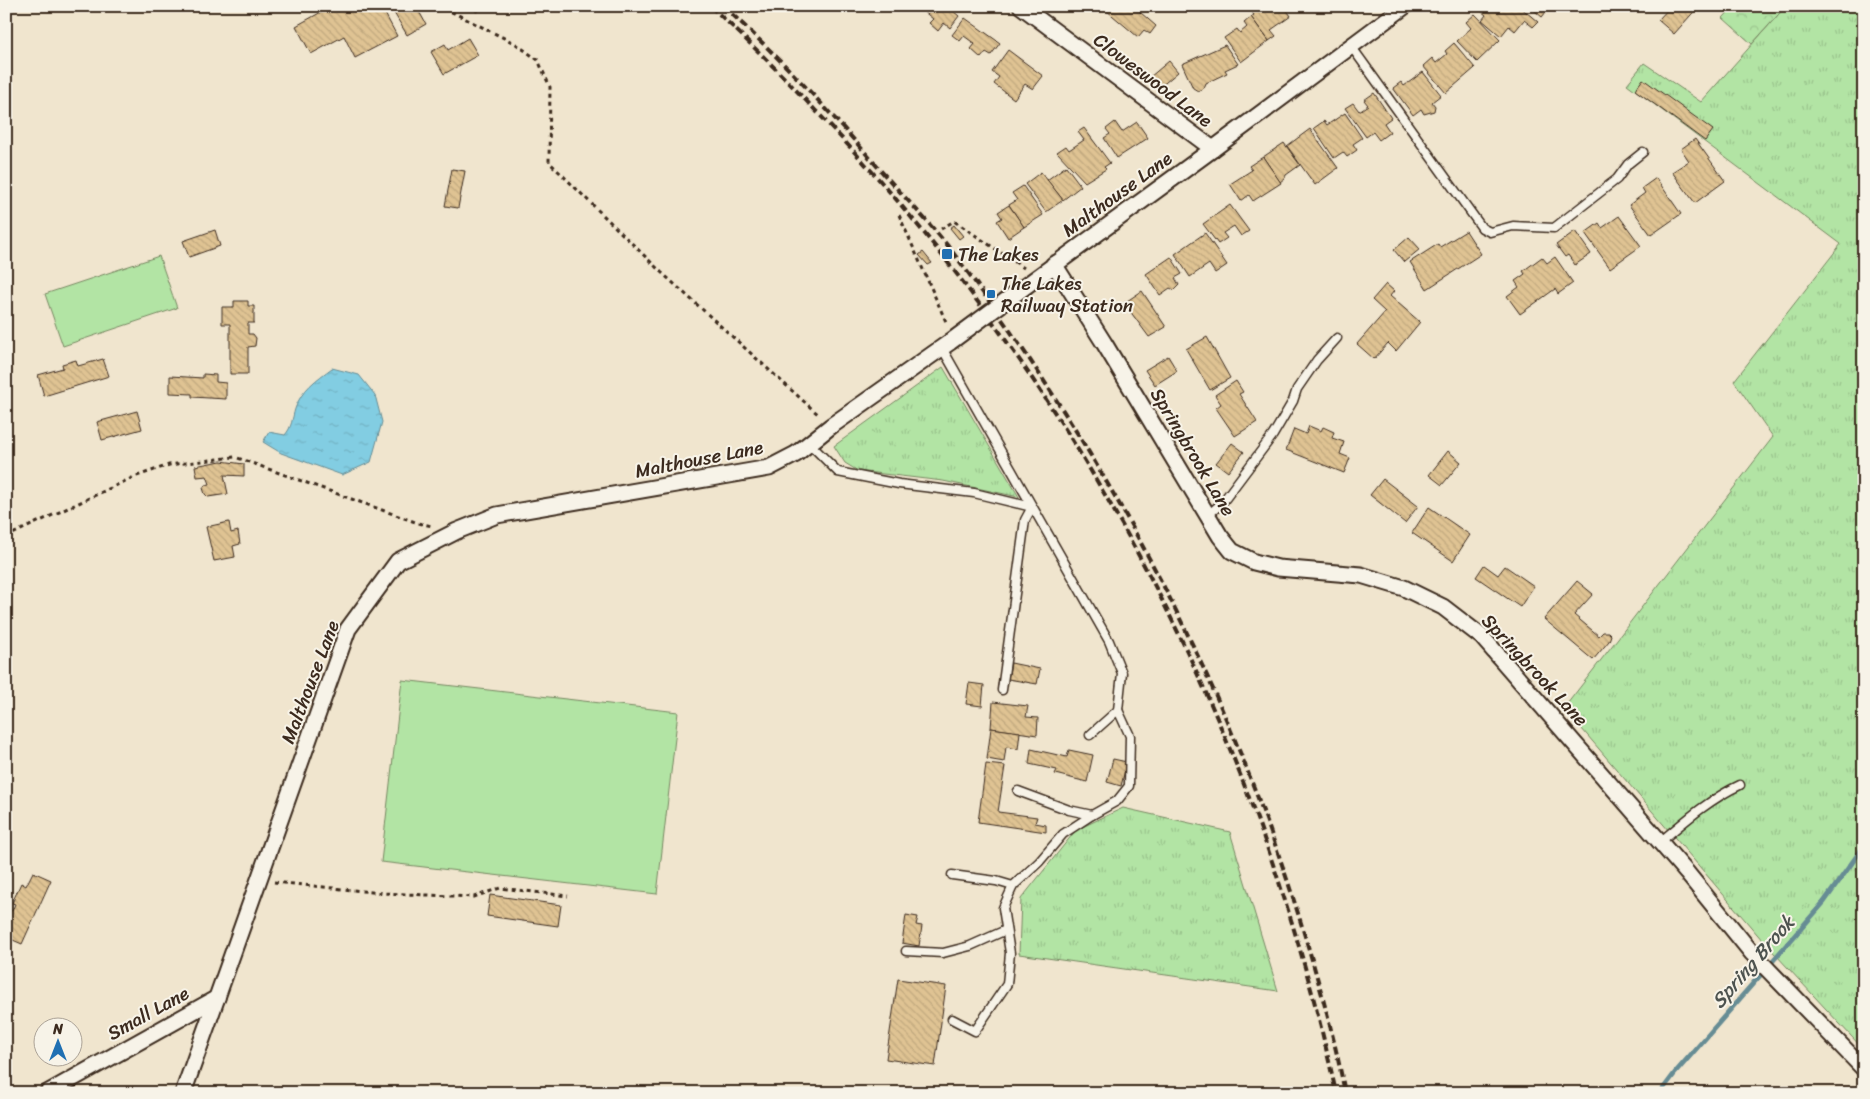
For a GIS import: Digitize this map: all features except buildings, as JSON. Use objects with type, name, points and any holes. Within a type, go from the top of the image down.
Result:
[{"type":"street","name":"Cloweswood Lane","points":[[1021,6],[1213,149]]},
{"type":"street","name":"Malthouse Lane","points":[[183,1093],[348,629],[398,562],[458,531],[497,515],[769,468],[796,454],[1028,278],[1054,264],[1213,149],[1405,6]]},
{"type":"street","name":"Springbrook Lane","points":[[1054,264],[1220,536],[1232,551],[1254,562],[1278,568],[1361,575],[1404,588],[1443,607],[1482,636],[1660,842],[1752,952],[1864,1070]]},
{"type":"street","name":"Small Lane","points":[[47,1093],[217,998]]},
{"type":"lane","points":[[1351,46],[1482,228],[1490,232],[1513,226],[1554,228],[1617,179],[1628,164],[1643,152]]},
{"type":"lane","points":[[1208,515],[1222,503],[1272,435],[1294,401],[1297,389],[1317,360],[1337,338]]},
{"type":"lane","points":[[947,340],[1109,641],[1122,673],[1118,710],[1130,736],[1129,786],[1117,802],[1092,815],[1064,834],[1039,862],[1013,886],[1004,908],[1010,952],[1007,984],[975,1031],[952,1019]]},
{"type":"lane","points":[[810,444],[838,472],[899,484],[974,493],[1032,507],[1025,520],[1002,690]]},
{"type":"lane","points":[[1090,735],[1118,710]]},
{"type":"lane","points":[[1660,842],[1696,812],[1740,785]]},
{"type":"lane","points":[[1018,791],[1069,810],[1092,815]]},
{"type":"lane","points":[[952,874],[996,881],[1013,886]]},
{"type":"lane","points":[[906,951],[943,953],[970,946],[1006,930]]},
{"type":"path","points":[[444,8],[516,44],[538,60],[550,87],[549,162],[661,272],[832,426]]},
{"type":"path","points":[[899,215],[947,340]]},
{"type":"path","points":[[941,229],[954,220],[1028,278]]},
{"type":"path","points":[[6,537],[134,477],[169,465],[236,457],[418,523],[458,531]]},
{"type":"path","points":[[259,880],[382,893],[474,898],[500,888],[568,896]]},
{"type":"green space","points":[[1734,6],[1786,6],[1752,44],[1723,18]]},
{"type":"green space","points":[[1786,6],[1864,6],[1864,1050],[1763,941],[1564,708],[1773,437],[1734,381],[1841,244],[1627,84],[1644,63],[1701,102]]},
{"type":"green space","points":[[159,256],[177,308],[63,346],[45,294]]},
{"type":"green space","points":[[943,367],[1019,497],[943,481],[858,471],[845,463],[834,446]]},
{"type":"green space","points":[[402,680],[678,712],[657,894],[381,862]]},
{"type":"green space","points":[[1123,808],[1230,832],[1278,991],[1019,954],[1021,899],[1076,830]]},
{"type":"water","points":[[332,368],[359,375],[375,395],[382,422],[371,462],[342,475],[281,453],[263,442],[269,432],[285,435],[301,396]]},
{"type":"waterway","name":"Spring Brook","points":[[1660,1093],[1675,1073],[1824,902],[1864,846]]},
{"type":"railway","points":[[710,6],[751,44],[815,110],[909,214],[995,325],[1074,442],[1144,565],[1205,692],[1258,822],[1302,956],[1336,1093]]},
{"type":"railway","points":[[723,6],[805,86],[946,243],[1009,329],[1060,406],[1108,485],[1153,566],[1194,649],[1232,733],[1266,819],[1317,976],[1345,1093]]},
{"type":"place","name":"The Lakes","points":[[947,254]]},
{"type":"place","name":"The Lakes Railway Station","points":[[991,294]]}]
